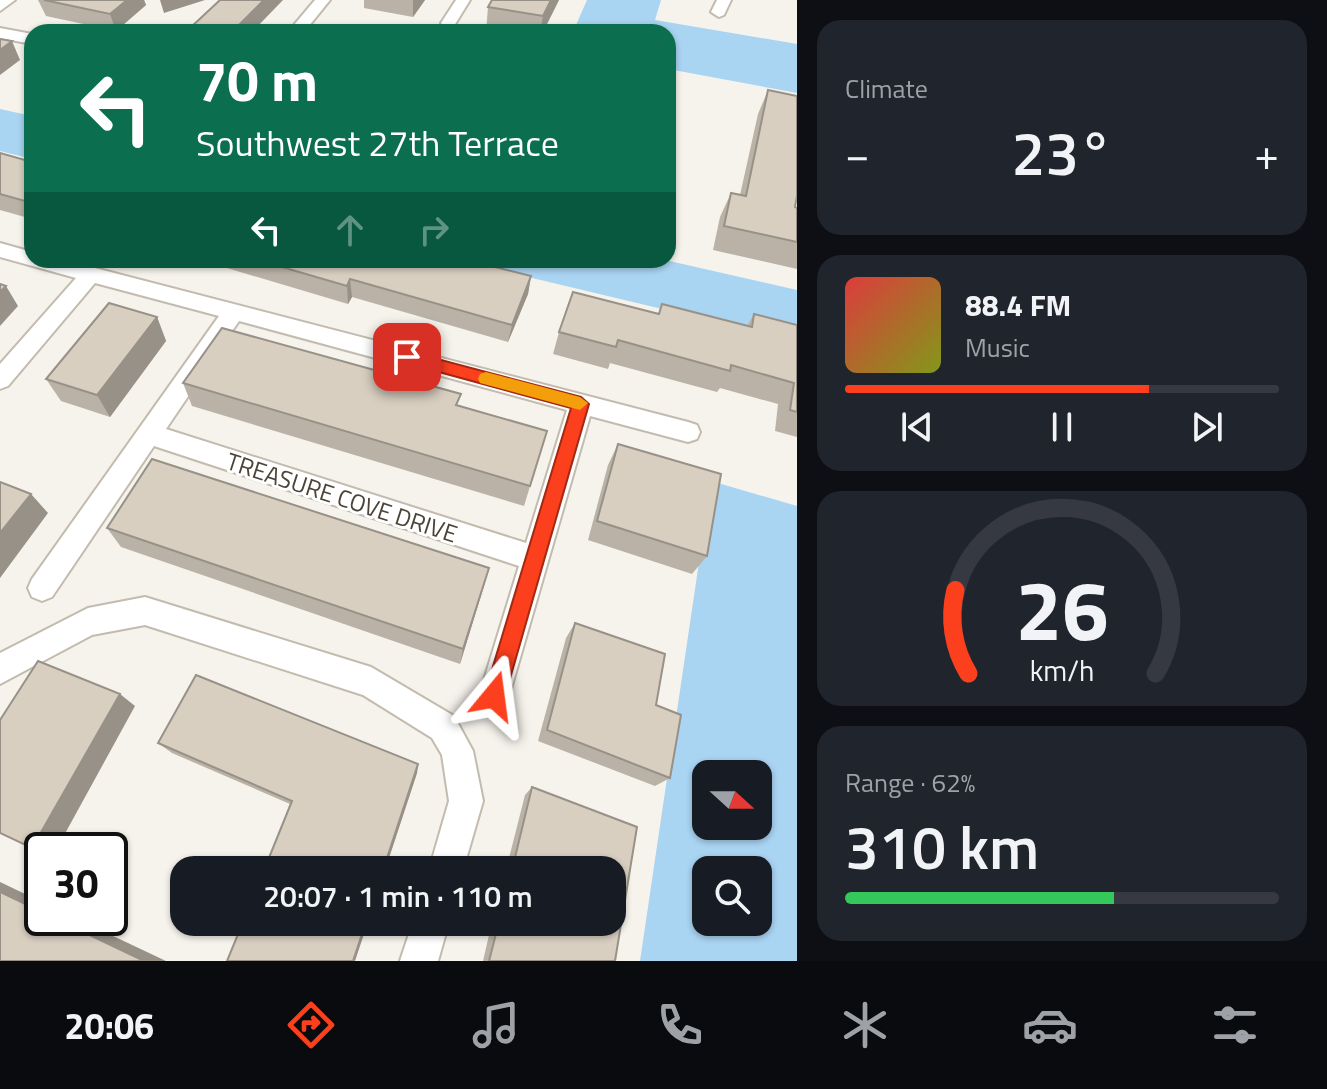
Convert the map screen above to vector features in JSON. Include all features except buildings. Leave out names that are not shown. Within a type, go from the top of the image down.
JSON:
[{"type":"street","points":[[0,6],[8,0]]},
{"type":"street","points":[[303,24],[323,0]]},
{"type":"street","points":[[449,23],[463,0]]},
{"type":"street","points":[[0,33],[24,38]]},
{"type":"street","points":[[0,250],[24,256]]},
{"type":"street","points":[[66,268],[688,432]]},
{"type":"street","points":[[0,380],[90,275]]},
{"type":"street","points":[[42,588],[234,311]]},
{"type":"street","points":[[494,696],[581,404]]},
{"type":"street","name":"TREASURE COVE DRIVE","points":[[149,434],[535,559]]},
{"type":"street","points":[[0,669],[88,622],[145,611],[371,682],[443,727],[457,751],[466,801],[450,856]]},
{"type":"street","points":[[419,961],[427,936]]},
{"type":"water","points":[[587,0],[661,0],[655,20],[797,44],[797,93],[676,70],[676,24],[576,24]]},
{"type":"water","points":[[0,109],[24,114],[24,157],[0,151]]},
{"type":"water","points":[[676,262],[797,290],[797,341],[491,268],[676,268]]},
{"type":"water","points":[[711,481],[797,506],[797,961],[640,961]]},
{"type":"slow traffic","points":[[486,379],[580,403]]},
{"type":"route","points":[[407,357],[581,404],[494,696]]}]
